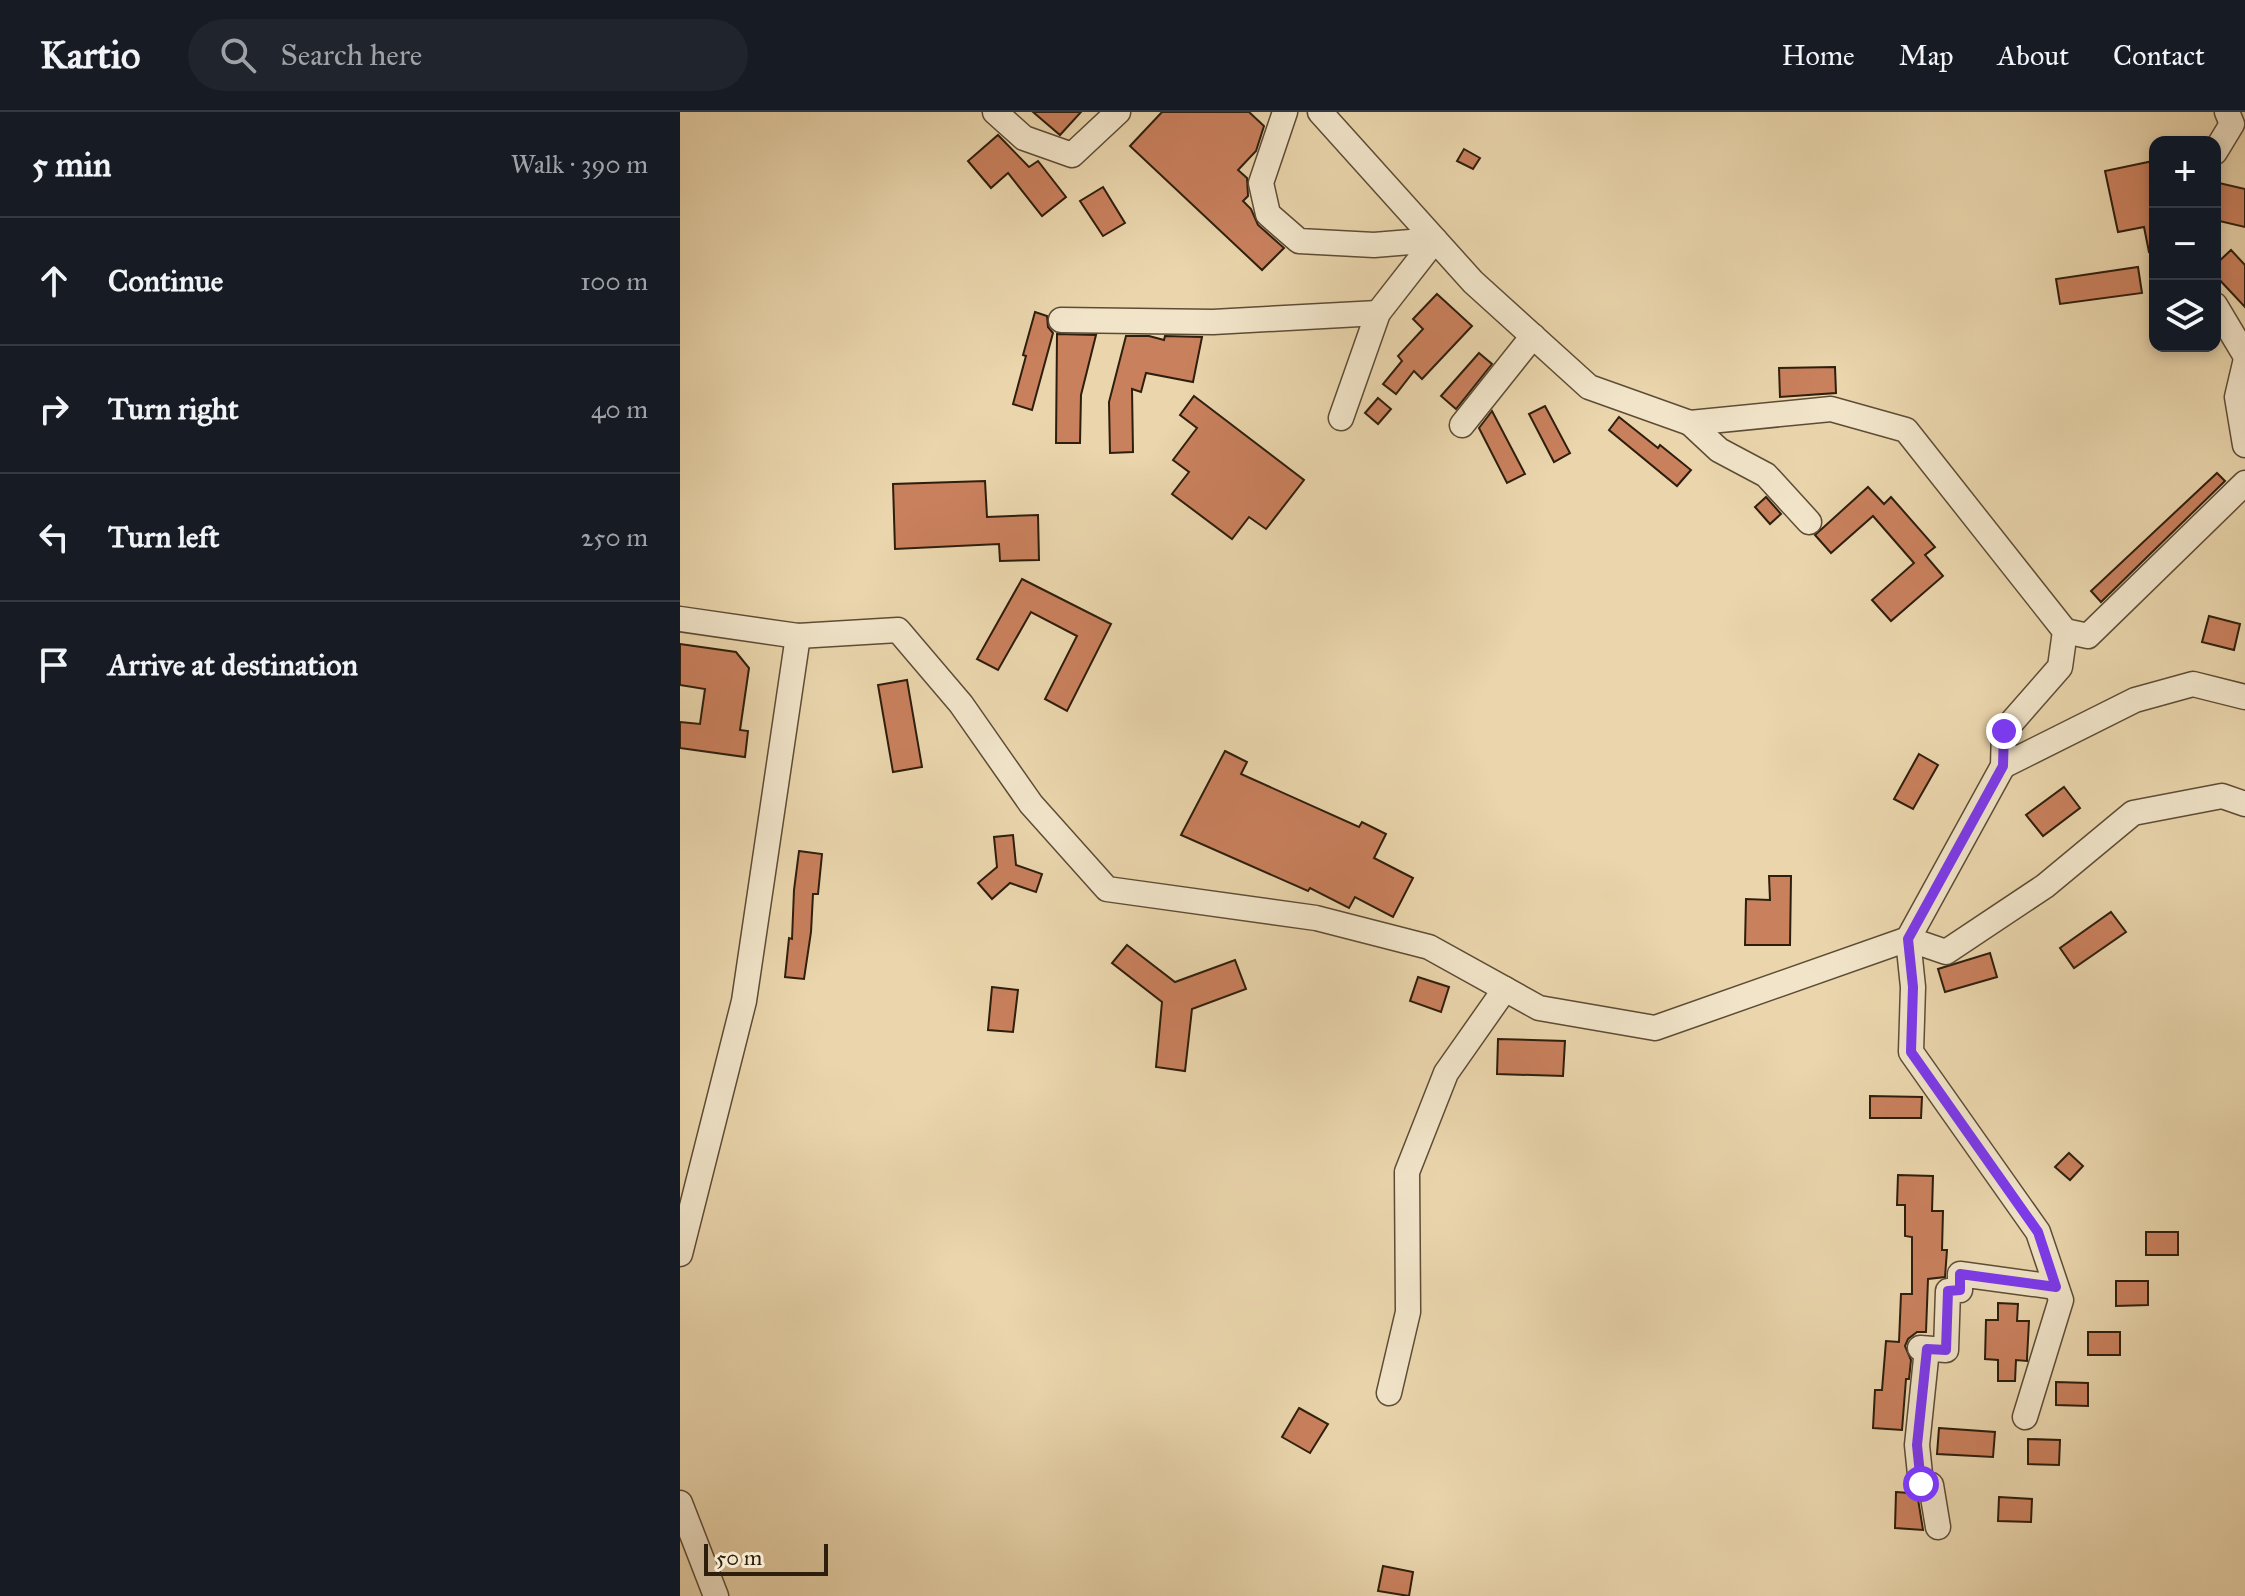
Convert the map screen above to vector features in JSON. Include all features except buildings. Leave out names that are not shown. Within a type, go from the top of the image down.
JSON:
[{"type":"street","points":[[995,112],[1024,138],[1072,155],[1118,112]]},
{"type":"street","points":[[1285,112],[1261,183],[1268,214],[1299,241],[1374,245],[1435,240]]},
{"type":"street","points":[[1320,112],[1473,282],[1589,387],[1690,423],[1719,450],[1766,475],[1809,522]]},
{"type":"street","points":[[2221,142],[2235,117]]},
{"type":"street","points":[[1341,418],[1378,313],[1435,240]]},
{"type":"street","points":[[1061,320],[1213,322],[1378,313]]},
{"type":"street","points":[[2221,315],[2245,355]]},
{"type":"street","points":[[1462,425],[1533,336]]},
{"type":"street","points":[[2245,363],[2237,397],[2245,445]]},
{"type":"street","points":[[1690,423],[1831,409],[1906,430],[2065,631],[2088,636],[2245,483]]},
{"type":"street","points":[[680,619],[798,636],[898,630],[961,704],[1031,804],[1107,889],[1316,918],[1429,947],[1539,1008],[1655,1028],[1908,939],[1946,952],[2045,886],[2133,813],[2222,796],[2245,804]]},
{"type":"street","points":[[2025,1417],[2061,1300],[2038,1232],[1911,1052],[1913,987],[1908,939],[2003,766],[2004,731],[2060,667],[2065,631]]},
{"type":"street","points":[[680,1254],[744,1001],[798,636]]},
{"type":"street","points":[[2003,766],[2135,700],[2193,684],[2245,697]]},
{"type":"street","points":[[1389,1393],[1408,1312],[1407,1172],[1446,1073],[1505,989]]},
{"type":"street","points":[[1938,1527],[1931,1485],[1921,1484],[1917,1445],[1924,1348],[1946,1350],[1948,1291],[1960,1290],[1960,1274],[2056,1287]]},
{"type":"street","points":[[680,1503],[716,1596]]},
{"type":"route","points":[[1921,1484],[1917,1445],[1927,1349],[1946,1350],[1948,1291],[1960,1290],[1960,1274],[2056,1287],[2038,1232],[1911,1052],[1913,987],[1908,939],[2003,766],[2004,731]]}]
